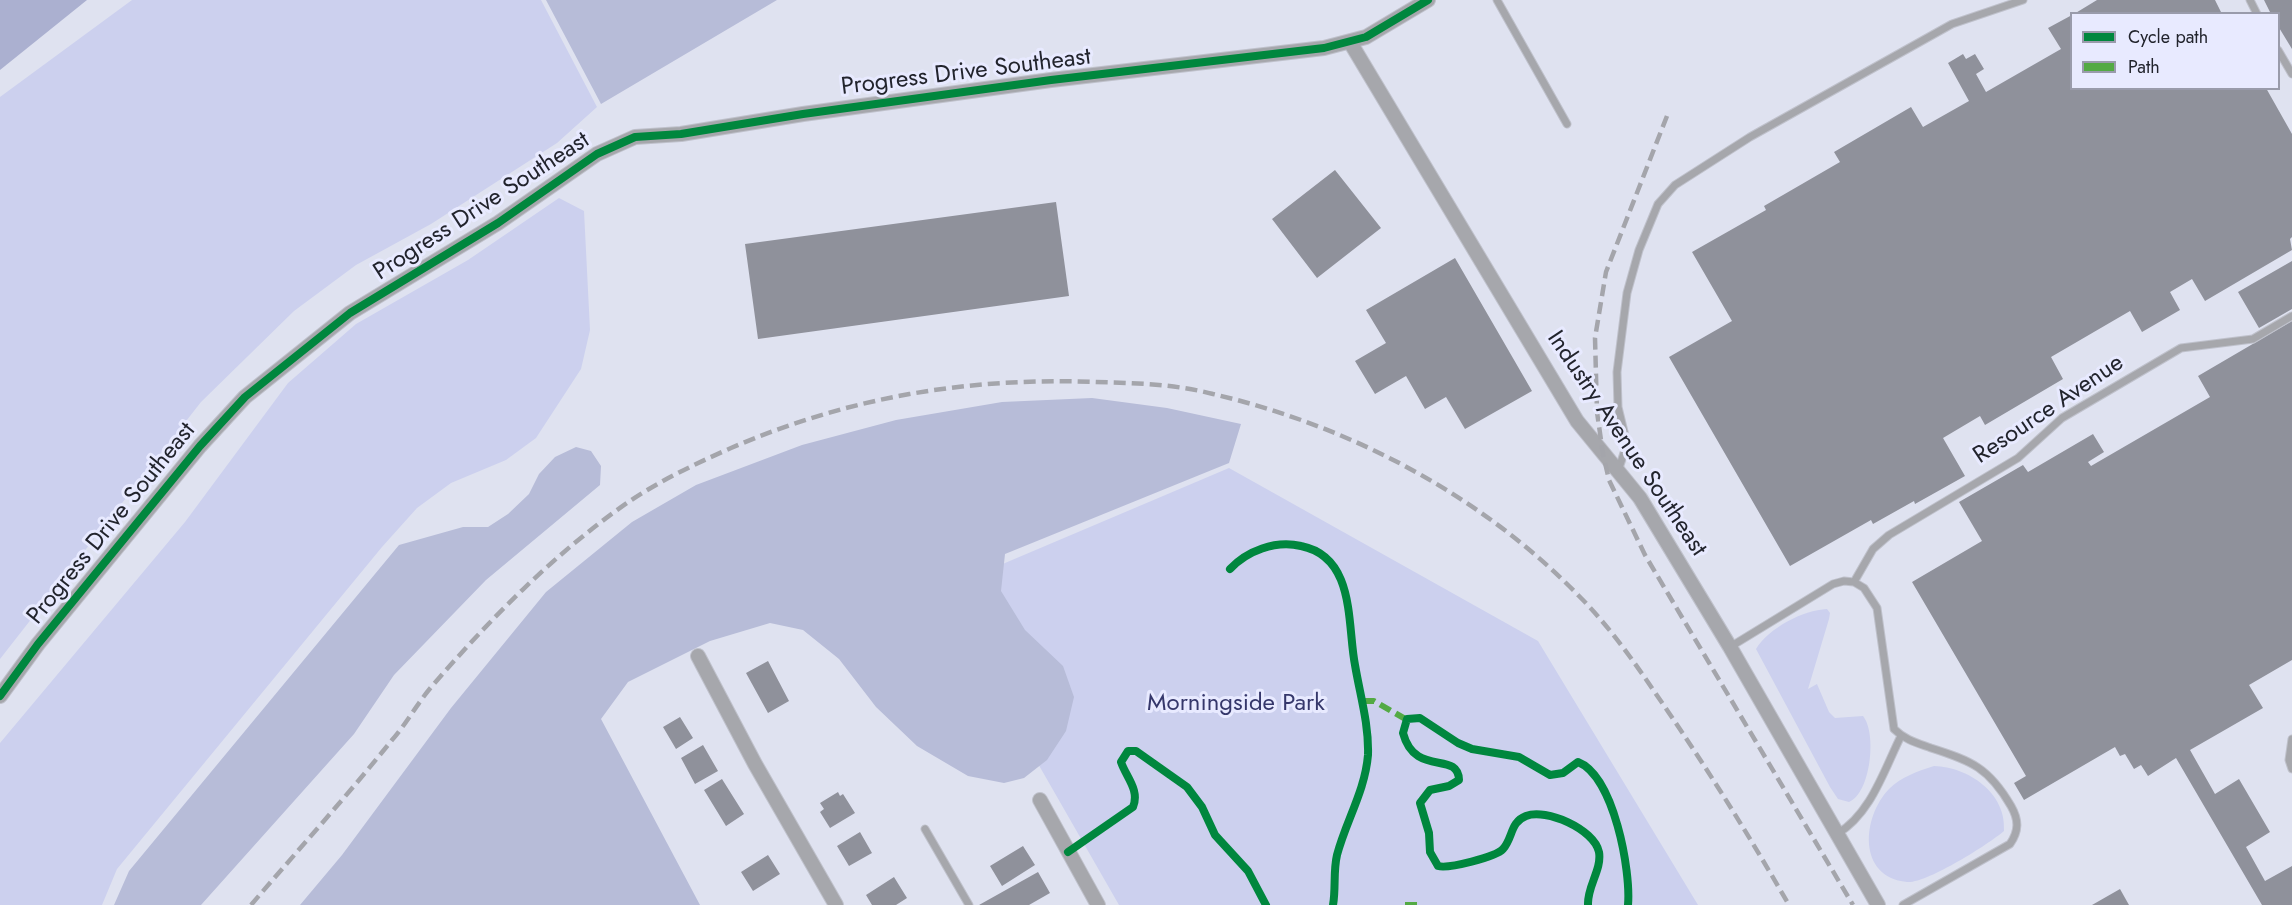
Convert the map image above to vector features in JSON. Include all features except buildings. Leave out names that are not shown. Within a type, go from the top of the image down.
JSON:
[{"type":"street","name":"Progress Drive Southeast","points":[[0,696],[38,644],[200,446],[245,397],[350,313],[498,223],[597,154],[635,137],[681,134],[1051,80],[1324,48],[1350,42],[1383,28],[1428,0]]},
{"type":"street","name":"Industry Avenue Southeast","points":[[1350,42],[1576,421],[1640,498],[1730,647],[1878,905]]},
{"type":"street","points":[[698,656],[755,764],[836,905]]},
{"type":"street","points":[[1040,800],[1098,905]]},
{"type":"lane","points":[[1497,0],[1568,124]]},
{"type":"lane","points":[[1618,472],[1627,444],[1618,407],[1617,372],[1625,304],[1639,250],[1658,204],[1675,185],[1760,131],[1952,24],[2023,0]]},
{"type":"lane","points":[[2280,53],[2292,74]]},
{"type":"lane","name":"Resource Avenue","points":[[1854,582],[1874,549],[1889,535],[2018,458],[2062,418],[2181,348],[2253,339],[2292,316]]},
{"type":"lane","points":[[1730,647],[1833,584],[1844,580],[1854,582],[1864,588],[1877,608],[1891,720],[1900,736],[1966,760],[1988,773],[1998,783],[2014,811],[2018,824],[2016,835],[2010,844],[1903,905]]},
{"type":"lane","points":[[1837,834],[1852,825],[1863,812],[1900,736]]},
{"type":"lane","points":[[2292,739],[2289,760],[2292,769]]},
{"type":"lane","points":[[925,829],[969,905]]},
{"type":"green space","points":[[132,0],[541,0],[597,107],[557,143],[431,224],[356,265],[294,311],[201,402],[0,659],[0,97]]},
{"type":"green space","points":[[559,198],[584,211],[590,330],[581,369],[536,438],[506,460],[451,483],[417,508],[382,547],[117,869],[102,905],[0,905],[0,743],[185,522],[288,383],[356,324],[468,260]]},
{"type":"green space","name":"Morningside Park","points":[[1229,468],[1538,641],[1698,905],[1119,905],[939,591]]},
{"type":"green space","points":[[1827,609],[1830,613],[1829,619],[1808,689],[1817,684],[1829,712],[1835,718],[1863,716],[1870,735],[1870,762],[1867,775],[1856,796],[1849,802],[1838,799],[1830,787],[1756,649],[1778,627],[1797,617]]},
{"type":"green space","points":[[1934,766],[1960,771],[1983,785],[1999,805],[2004,831],[1972,853],[1928,877],[1907,882],[1891,878],[1879,869],[1872,858],[1869,844],[1873,815],[1889,789],[1910,775]]},
{"type":"shaded area","points":[[0,0],[87,0],[0,70]]},
{"type":"shaded area","points":[[546,0],[777,0],[601,104]]},
{"type":"shaded area","points":[[1092,398],[1167,408],[1241,424],[1229,463],[1005,554],[1001,591],[1025,630],[1063,666],[1074,697],[1066,731],[1047,760],[1024,778],[1004,783],[968,776],[917,746],[876,707],[839,659],[803,630],[770,623],[710,641],[628,682],[601,719],[700,905],[300,905],[342,855],[451,708],[546,592],[632,522],[696,485],[802,445],[896,420],[1002,402]]},
{"type":"shaded area","points":[[576,447],[591,451],[601,466],[600,485],[486,580],[394,675],[354,734],[201,905],[114,905],[129,871],[399,545],[463,527],[488,527],[508,514],[529,494],[539,474],[555,457]]},
{"type":"railway","points":[[1667,116],[1606,272],[1595,338],[1597,412],[1609,480],[1645,555],[1853,905]]},
{"type":"railway","points":[[251,905],[358,782],[428,692],[477,636],[524,588],[574,543],[639,495],[678,473],[731,448],[820,415],[865,403],[955,387],[1048,381],[1170,386],[1264,408],[1363,445],[1411,469],[1500,526],[1579,596],[1615,638],[1701,760],[1789,905]]},
{"type":"marked path","points":[[1363,701],[1374,701],[1407,720]]},
{"type":"marked path","points":[[1405,905],[1422,905]]},
{"type":"cycle path","points":[[0,696],[38,644],[200,446],[245,397],[350,313],[498,223],[597,154],[635,137],[681,134],[803,114],[1051,80],[1324,48],[1366,37],[1428,0]]},
{"type":"cycle path","points":[[1230,569],[1245,557],[1262,548],[1281,545],[1301,546],[1319,553],[1332,564],[1346,595],[1355,665],[1366,721],[1368,755],[1363,781],[1337,855],[1333,905]]},
{"type":"cycle path","points":[[1588,905],[1599,852],[1595,844],[1579,828],[1557,818],[1535,814],[1526,816],[1517,822],[1506,845],[1499,852],[1461,864],[1438,866],[1430,852],[1429,833],[1420,803],[1430,790],[1449,786],[1459,780],[1457,771],[1452,766],[1426,760],[1409,747],[1403,733],[1407,719],[1420,718],[1458,743],[1472,749],[1519,757],[1550,775],[1563,773],[1578,762],[1591,771],[1601,785],[1618,826],[1627,870],[1628,905]]},
{"type":"cycle path","points":[[1068,852],[1133,807],[1134,789],[1121,762],[1128,751],[1136,751],[1187,787],[1202,807],[1215,835],[1248,871],[1266,905]]}]
